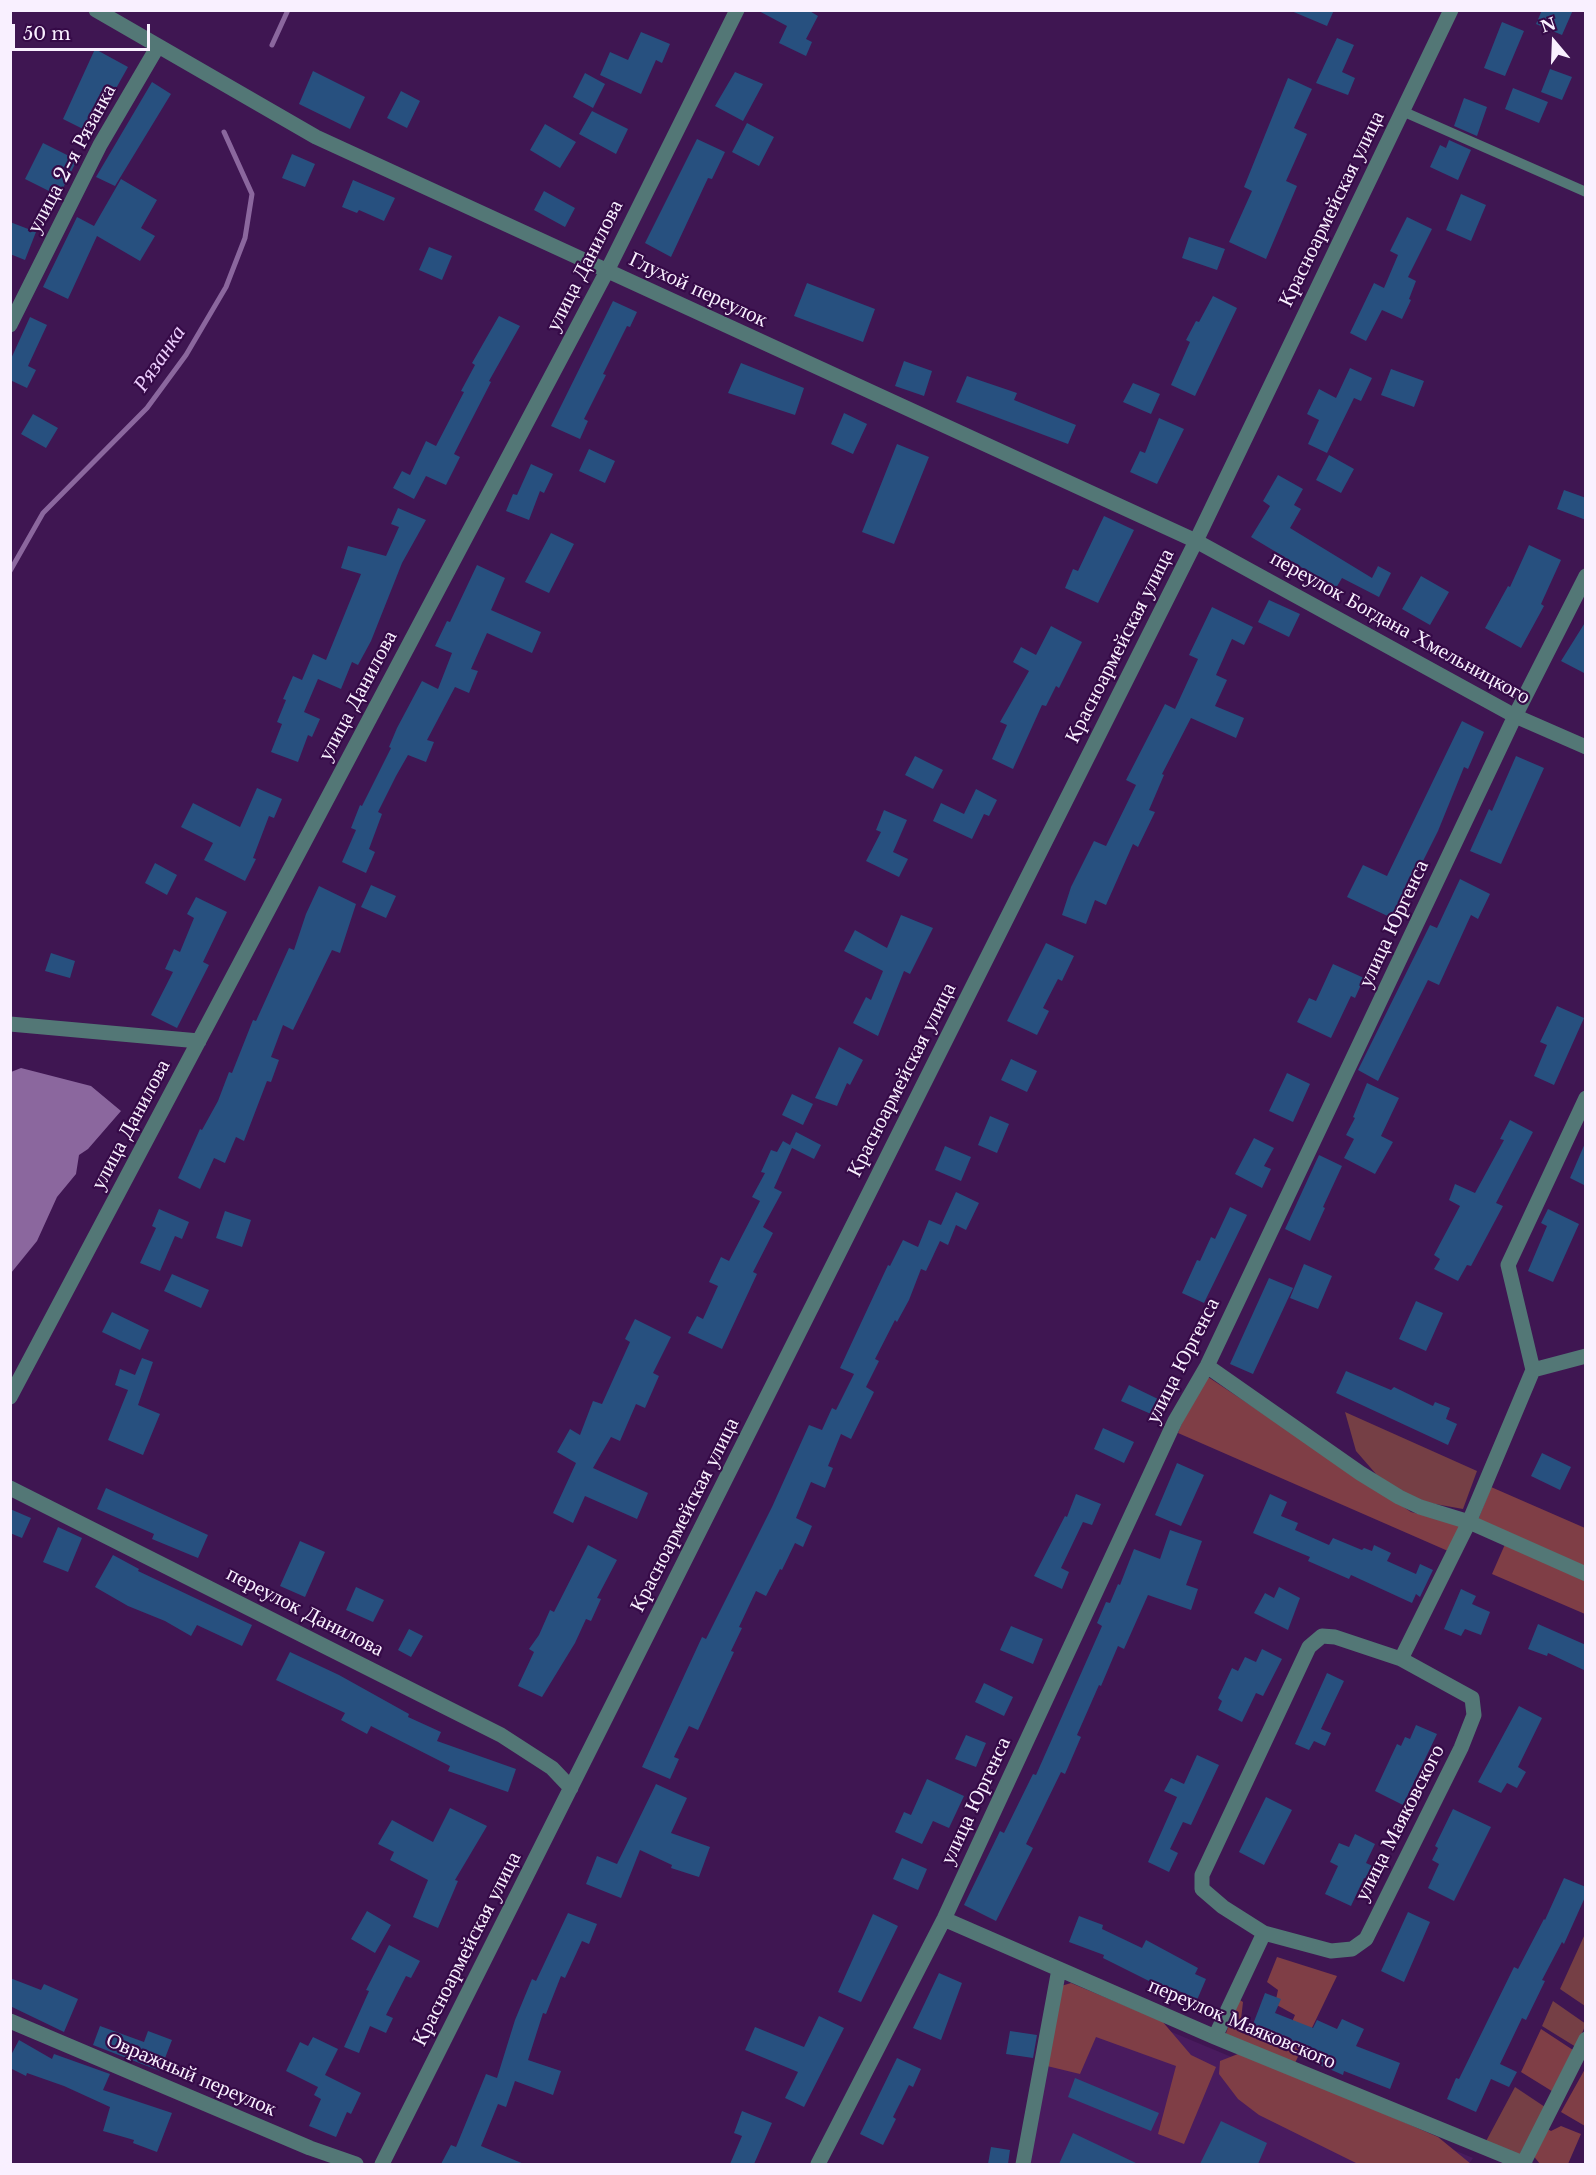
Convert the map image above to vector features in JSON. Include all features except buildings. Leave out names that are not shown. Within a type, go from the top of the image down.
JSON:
[{"type":"street","name":"Глухой переулок","points":[[96,10],[316,137],[1196,541]]},
{"type":"street","name":"улица Данилова","points":[[10,1397],[607,271],[737,10]]},
{"type":"street","name":"Красноармейская улица","points":[[382,2164],[1196,541],[1450,10]]},
{"type":"street","name":"улица 2-я Рязанка","points":[[10,325],[100,145],[158,46]]},
{"type":"street","name":"переулок Богдана Хмельницкого","points":[[1196,541],[1515,716],[1586,747]]},
{"type":"street","name":"улица Юргенса","points":[[818,2164],[944,1919],[1175,1421],[1207,1366],[1515,716],[1586,576]]},
{"type":"street","points":[[10,1024],[200,1041]]},
{"type":"street","points":[[1401,1659],[1469,1522],[1533,1370],[1508,1265],[1586,1098]]},
{"type":"street","points":[[1533,1370],[1586,1356]]},
{"type":"street","points":[[1207,1366],[1360,1473],[1399,1497],[1420,1507],[1469,1522],[1586,1574]]},
{"type":"street","name":"переулок Данилова","points":[[10,1488],[501,1735],[552,1768],[571,1788]]},
{"type":"street","name":"улица Маяковского","points":[[1322,1636],[1335,1637],[1401,1659],[1472,1698],[1474,1715],[1461,1748],[1366,1939],[1352,1949],[1331,1951],[1264,1933],[1223,1907],[1202,1889],[1202,1875],[1310,1647],[1322,1636]]},
{"type":"street","name":"переулок Маяковского","points":[[944,1919],[1215,2037],[1524,2164]]},
{"type":"street","points":[[1215,2037],[1264,1933]]},
{"type":"street","points":[[1023,2164],[1059,1969]]},
{"type":"street","name":"Овражный переулок","points":[[10,2020],[310,2148],[356,2164]]},
{"type":"street","points":[[1524,2164],[1586,2039]]},
{"type":"lane","points":[[1402,111],[1586,192]]},
{"type":"shaded area","points":[[21,1068],[91,1086],[121,1111],[88,1149],[79,1155],[76,1174],[57,1197],[37,1241],[11,1273],[11,1072]]},
{"type":"shaded area","points":[[1205,1375],[1411,1512],[1462,1525],[1448,1551],[1178,1433],[1191,1400]]},
{"type":"shaded area","points":[[1345,1412],[1477,1471],[1463,1509],[1424,1502],[1401,1492],[1376,1474],[1356,1451]]},
{"type":"shaded area","points":[[1491,1487],[1585,1528],[1585,1572],[1476,1525]]},
{"type":"shaded area","points":[[1506,1542],[1585,1580],[1585,1614],[1492,1574]]},
{"type":"shaded area","points":[[1585,1934],[1585,2006],[1560,1989]]},
{"type":"shaded area","points":[[1277,1957],[1337,1976],[1295,2063],[1225,2036],[1238,1999],[1243,2002],[1240,2028],[1283,2042],[1295,2015],[1275,2004],[1278,1990],[1267,1982]]},
{"type":"shaded area","points":[[1071,1983],[1162,2021],[1191,2055],[1216,2067],[1184,2144],[1158,2134],[1176,2066],[1096,2037],[1080,2074],[1047,2066],[1061,1986]]},
{"type":"shaded area","points":[[1057,1984],[1473,2158],[1469,2164],[1023,2164]]},
{"type":"shaded area","points":[[1553,2001],[1586,2024],[1576,2047],[1542,2026]]},
{"type":"shaded area","points":[[1541,2029],[1573,2050],[1555,2093],[1521,2072]]},
{"type":"shaded area","points":[[1243,2052],[1438,2137],[1471,2164],[1358,2164],[1259,2115],[1238,2099],[1219,2074],[1220,2061]]},
{"type":"shaded area","points":[[1586,2070],[1585,2126],[1561,2112]]},
{"type":"shaded area","points":[[1515,2087],[1545,2107],[1519,2156],[1484,2145]]},
{"type":"shaded area","points":[[1561,2126],[1581,2134],[1568,2164],[1540,2164],[1532,2154],[1546,2128],[1551,2131]]},
{"type":"waterway","name":"Рязанка","points":[[272,45],[288,10]]},
{"type":"waterway","name":"Рязанка","points":[[10,571],[43,513],[147,408],[186,355],[226,287],[245,238],[252,194],[224,132]]}]
